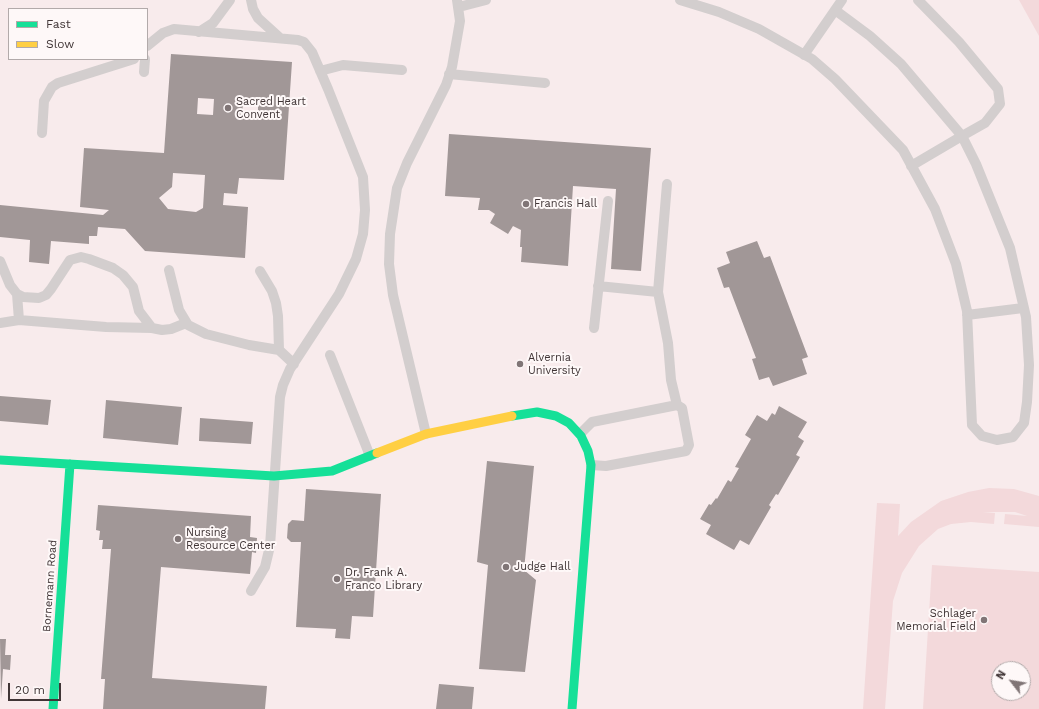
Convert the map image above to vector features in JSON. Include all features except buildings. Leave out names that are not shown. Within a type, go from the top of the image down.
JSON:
[{"type":"street","points":[[0,460],[274,476],[332,472],[426,434],[519,413],[536,412],[556,416],[569,423],[580,434],[588,451],[591,465],[572,709]]},
{"type":"street","name":"Bornemann Road","points":[[54,709],[70,464]]},
{"type":"lane","points":[[199,32],[213,23],[230,0]]},
{"type":"lane","points":[[251,0],[253,9],[258,18],[280,38]]},
{"type":"lane","points":[[426,434],[393,294],[389,264],[390,234],[397,188],[407,163],[446,85],[456,50],[460,21],[458,3],[486,0]]},
{"type":"lane","points":[[680,0],[719,12],[759,29],[804,55],[835,79],[903,150],[935,210],[956,264],[967,315],[972,425],[982,436],[997,440],[1013,437],[1024,422],[1029,365],[1024,308],[1010,248],[976,164],[962,136],[901,64],[870,36],[835,10]]},
{"type":"lane","points":[[804,55],[842,0]]},
{"type":"lane","points":[[911,166],[985,122],[1000,104],[998,89],[959,42],[918,0]]},
{"type":"lane","points":[[148,45],[167,31],[174,29],[280,38],[304,42],[312,52],[359,163],[363,177],[365,210],[362,240],[349,276],[333,304],[286,376],[280,397],[268,557],[265,567],[251,591]]},
{"type":"lane","points":[[42,133],[44,101],[52,87],[58,83],[131,60]]},
{"type":"lane","points":[[144,72],[145,60]]},
{"type":"lane","points":[[320,71],[343,65],[402,70]]},
{"type":"lane","points":[[449,74],[545,83]]},
{"type":"lane","points":[[667,184],[658,292],[668,343],[672,380],[677,405]]},
{"type":"lane","points":[[594,328],[608,201]]},
{"type":"lane","points":[[17,294],[32,298],[39,298],[46,295],[70,260],[81,257],[89,259],[113,268],[123,275],[133,287],[139,311],[152,328]]},
{"type":"lane","points":[[0,261],[10,285],[17,294],[19,320]]},
{"type":"lane","points":[[169,270],[179,310],[186,323],[206,334],[249,345],[279,350],[294,364]]},
{"type":"lane","points":[[260,271],[272,291],[276,303],[279,350]]},
{"type":"lane","points":[[598,286],[658,292]]},
{"type":"lane","points":[[967,315],[1024,308]]},
{"type":"lane","points":[[0,323],[19,320],[106,327],[152,328],[162,330],[171,329],[186,323]]},
{"type":"lane","points":[[330,355],[370,456]]},
{"type":"lane","points":[[580,434],[592,422],[677,405],[682,408],[689,445],[686,451],[606,466],[591,465]]},
{"type":"shaded area","points":[[1019,0],[1039,0],[1039,36]]},
{"type":"shaded area","points":[[989,488],[1014,489],[1039,496],[1039,527],[1004,524],[1005,514],[1027,516],[1015,512],[983,512],[995,513],[994,524],[971,522],[951,524],[938,529],[919,546],[902,573],[893,601],[885,709],[863,709],[877,503],[900,504],[898,536],[911,522],[941,501],[968,492]]},
{"type":"shaded area","name":"Schlager Memorial Field","points":[[932,565],[1039,572],[1039,709],[923,709]]},
{"type":"traffic: fast","points":[[512,416],[537,412],[556,416],[569,423],[581,436],[588,451],[591,465],[572,709]]},
{"type":"traffic: fast","points":[[0,460],[274,476],[332,471],[377,453]]},
{"type":"traffic: fast","points":[[53,709],[70,464]]},
{"type":"traffic: slow","points":[[377,453],[426,434],[512,416]]},
{"type":"place","name":"Sacred Heart Convent","points":[[228,108]]},
{"type":"place","name":"Francis Hall","points":[[526,204]]},
{"type":"place","name":"Alvernia University","points":[[520,364]]},
{"type":"place","name":"Nursing Resource Center","points":[[178,539]]},
{"type":"place","name":"Judge Hall","points":[[506,567]]},
{"type":"place","name":"Dr. Frank A. Franco Library","points":[[337,579]]},
{"type":"place","name":"Schlager Memorial Field","points":[[984,620]]}]
